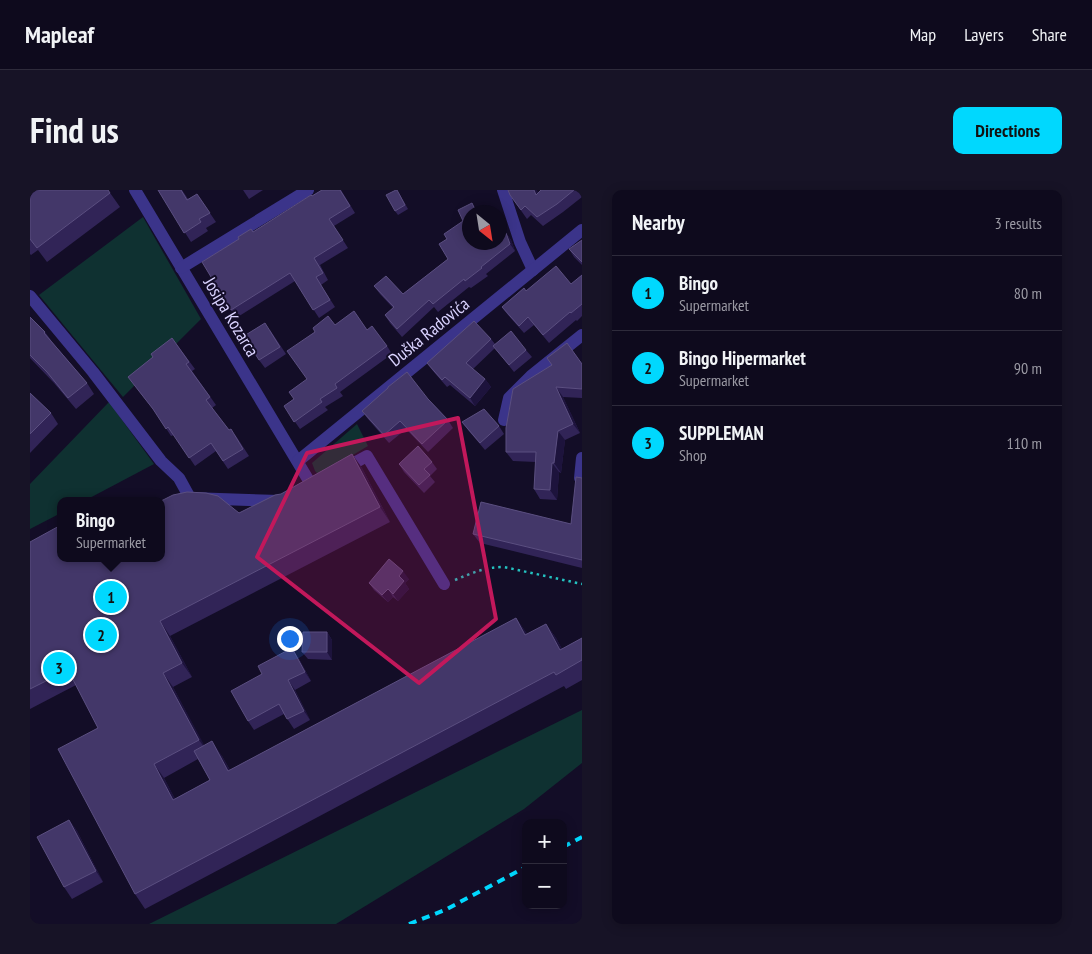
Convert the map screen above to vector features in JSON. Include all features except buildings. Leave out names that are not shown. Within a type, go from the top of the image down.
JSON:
[{"type":"street","name":"Josipa Kozarca","points":[[30,296],[93,372],[161,461],[179,478],[190,498],[292,498],[316,483],[298,461],[135,190]]},
{"type":"street","points":[[181,268],[308,190]]},
{"type":"street","points":[[503,190],[520,242],[533,270]]},
{"type":"street","name":"Duška Radovića","points":[[298,461],[582,230]]},
{"type":"street","points":[[504,420],[509,398],[531,376],[582,335]]},
{"type":"street","points":[[336,473],[367,456],[444,584]]},
{"type":"street","points":[[580,478],[582,458]]},
{"type":"path","points":[[444,584],[491,567],[582,584]]},
{"type":"highlighted area","points":[[458,418],[496,619],[419,683],[257,557],[307,453]]},
{"type":"green space","points":[[143,217],[201,319],[123,397],[39,295]]},
{"type":"green space","points":[[109,402],[154,464],[92,497],[57,497],[57,515],[30,529],[30,484]]},
{"type":"green space","points":[[357,424],[368,446],[319,475],[312,463]]},
{"type":"green space","points":[[582,710],[582,763],[524,809],[336,924],[149,924]]},
{"type":"railway","points":[[567,845],[582,837]]},
{"type":"railway","points":[[409,924],[445,910],[522,869]]},
{"type":"place","name":"Bingo","points":[[111,597]]},
{"type":"place","name":"Bingo Hipermarket","points":[[101,635]]},
{"type":"place","name":"SUPPLEMAN","points":[[59,668]]}]
